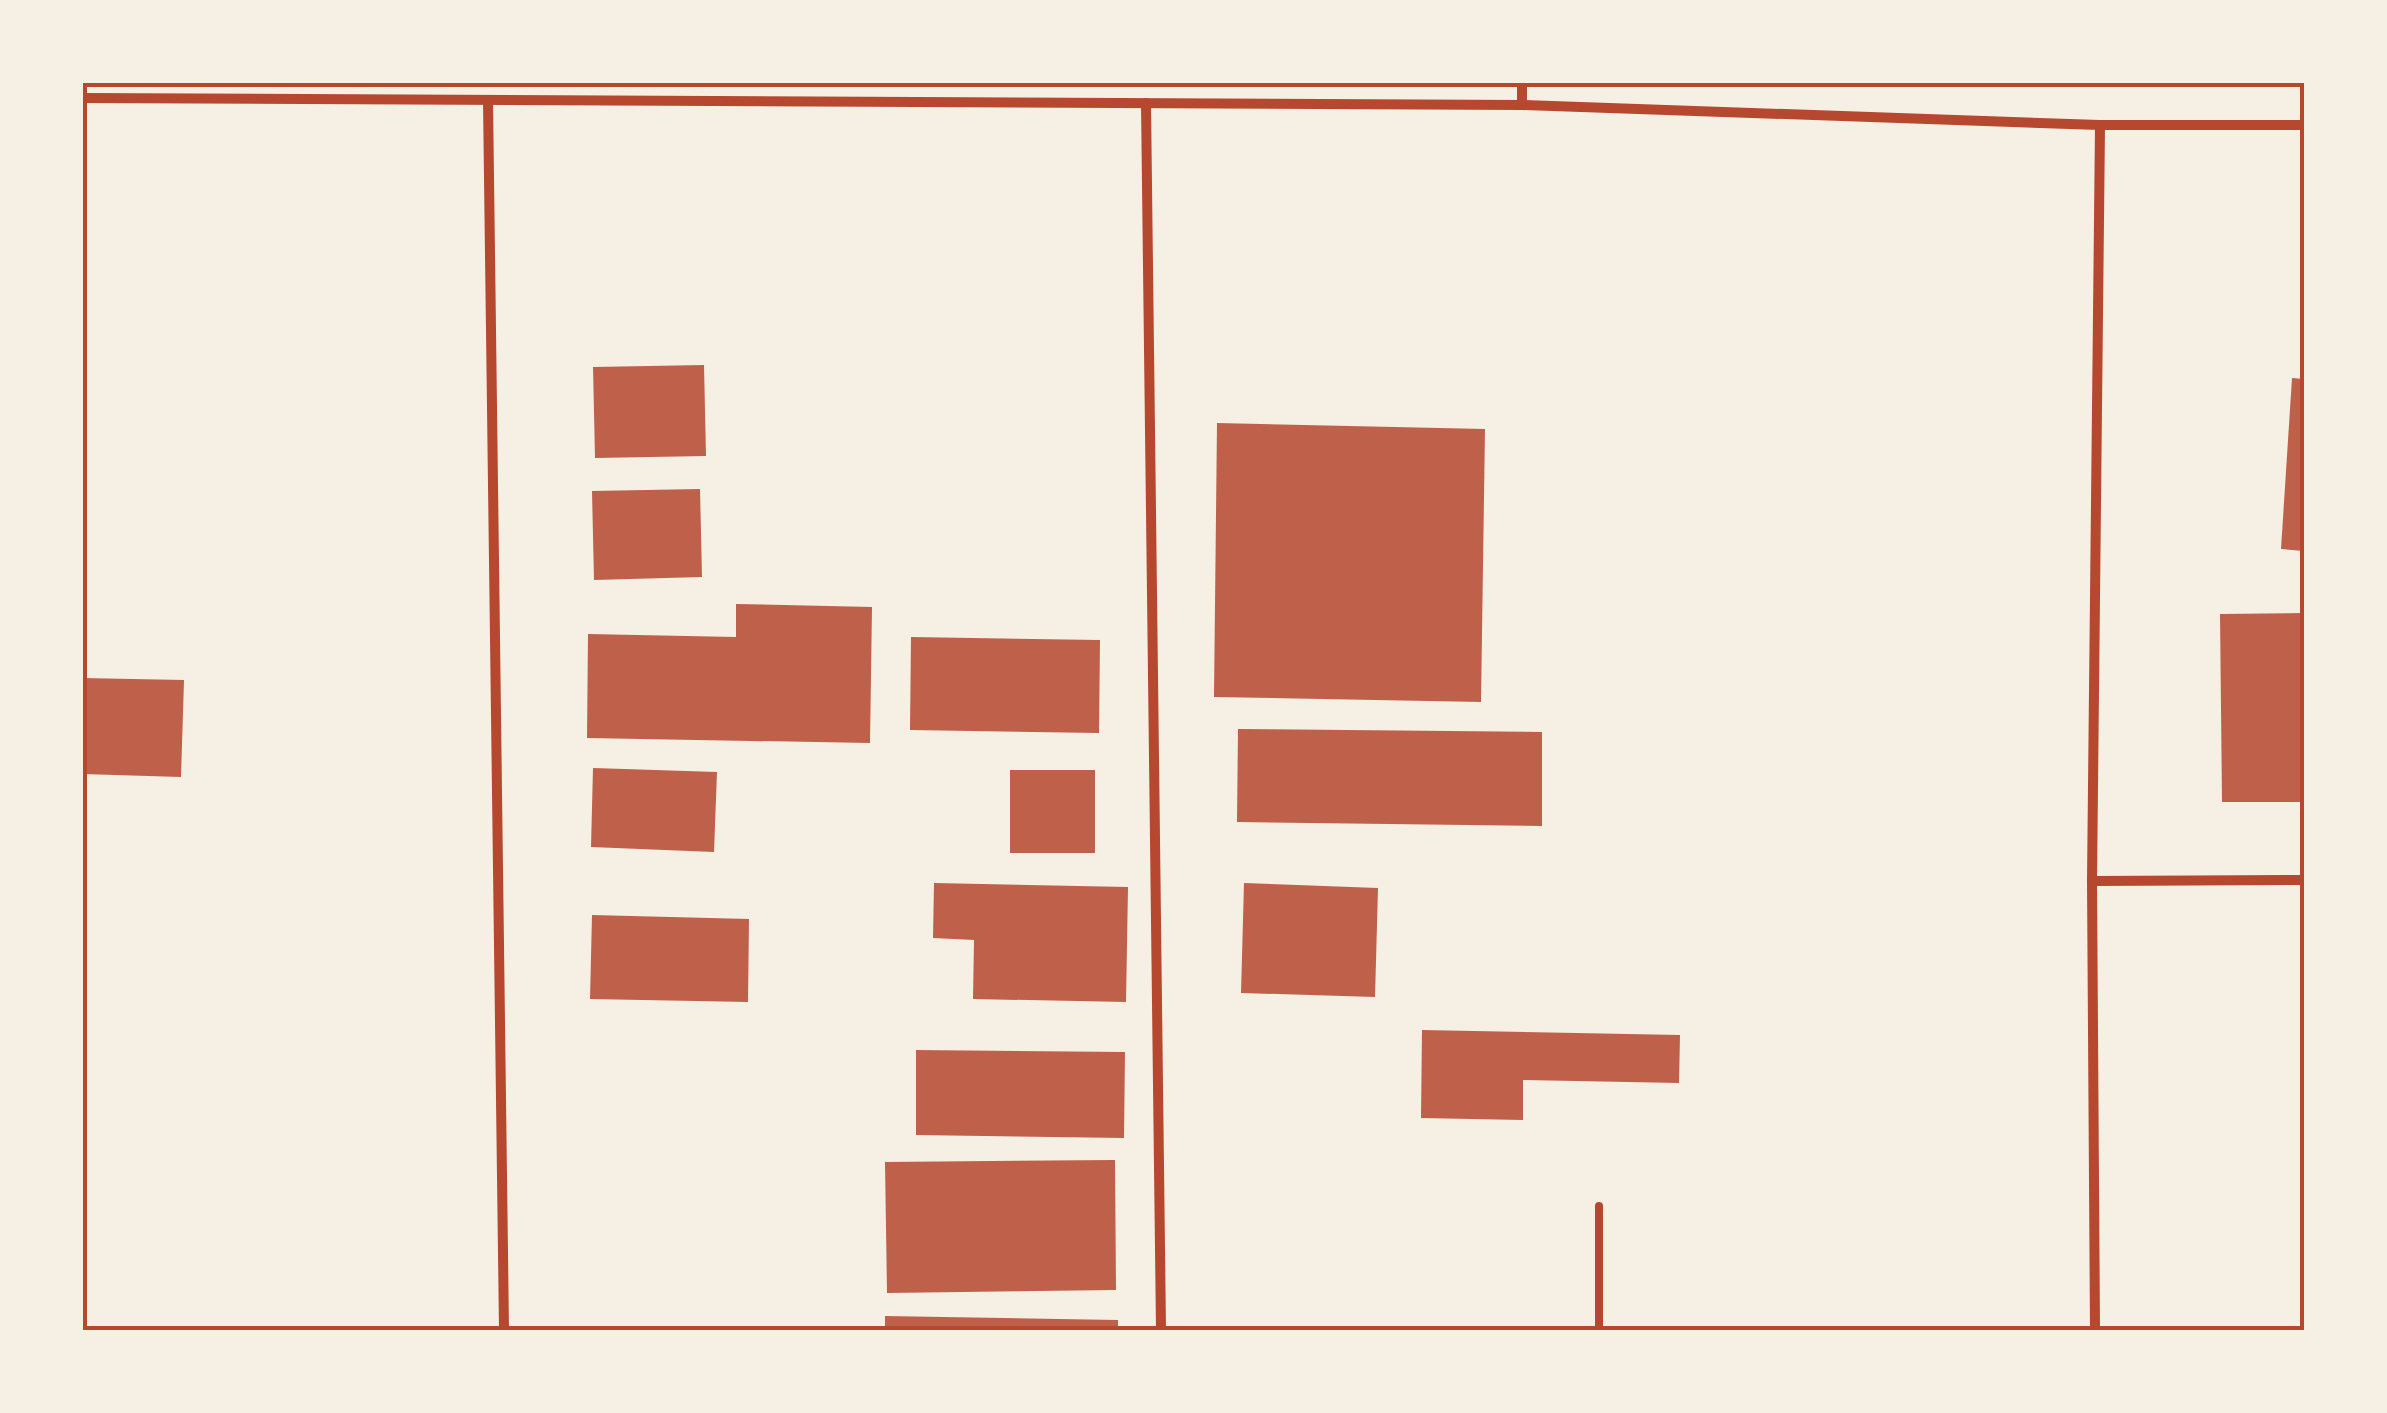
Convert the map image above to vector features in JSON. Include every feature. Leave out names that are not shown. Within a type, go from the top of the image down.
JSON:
[{"type":"street","points":[[1522,82],[1522,105]]},
{"type":"street","points":[[82,98],[1522,105],[2100,125],[2304,125]]},
{"type":"street","points":[[488,100],[504,1330]]},
{"type":"street","points":[[1146,104],[1161,1330]]},
{"type":"street","points":[[2095,1330],[2092,880],[2100,125]]},
{"type":"street","points":[[2092,880],[2304,880]]},
{"type":"lane","points":[[1599,1206],[1599,1330]]},
{"type":"building","points":[[704,365],[706,456],[595,458],[593,367]]},
{"type":"building","points":[[2292,378],[2304,379],[2304,551],[2281,549]]},
{"type":"building","points":[[1217,423],[1485,429],[1481,702],[1214,697]]},
{"type":"building","points":[[700,489],[702,577],[594,580],[592,491]]},
{"type":"building","points":[[736,604],[872,607],[870,743],[587,738],[588,634],[736,637]]},
{"type":"building","points":[[2304,613],[2304,802],[2222,802],[2220,614]]},
{"type":"building","points":[[911,637],[1100,640],[1099,733],[910,730]]},
{"type":"building","points":[[82,678],[184,680],[181,777],[82,774]]},
{"type":"building","points":[[1238,729],[1542,732],[1542,826],[1237,822]]},
{"type":"building","points":[[593,768],[717,772],[714,852],[591,847]]},
{"type":"building","points":[[1010,770],[1095,770],[1095,853],[1010,853]]},
{"type":"building","points":[[934,883],[1128,887],[1126,1002],[973,999],[974,940],[933,938]]},
{"type":"building","points":[[1244,883],[1378,888],[1375,997],[1241,993]]},
{"type":"building","points":[[592,915],[749,919],[748,1002],[590,999]]},
{"type":"building","points":[[1422,1030],[1680,1035],[1679,1083],[1523,1080],[1523,1120],[1421,1118]]},
{"type":"building","points":[[916,1050],[1125,1052],[1124,1138],[916,1135]]},
{"type":"building","points":[[1115,1160],[1116,1290],[887,1293],[885,1162]]},
{"type":"building","points":[[885,1316],[1118,1320],[1118,1330],[885,1330]]}]
